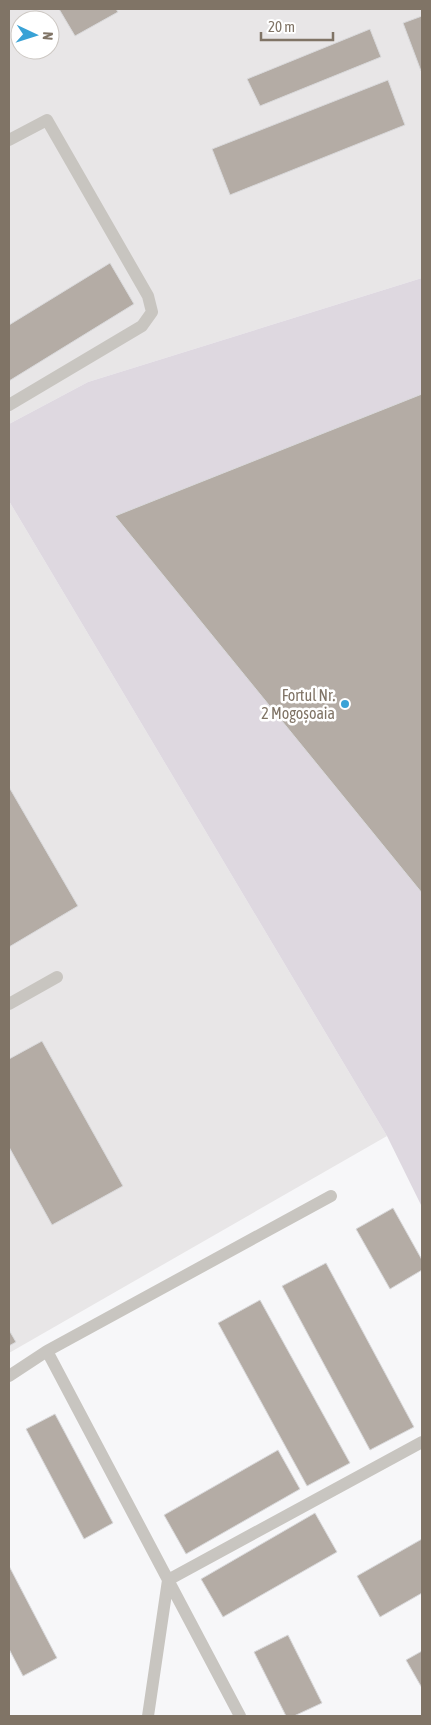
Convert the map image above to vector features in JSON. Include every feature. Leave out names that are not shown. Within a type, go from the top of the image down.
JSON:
[{"type":"lane","points":[[9,140],[47,120],[148,296],[152,312],[142,326],[9,405]]},
{"type":"lane","points":[[9,1004],[56,976]]},
{"type":"lane","points":[[9,1376],[47,1351],[331,1196]]},
{"type":"lane","points":[[47,1351],[240,1716]]},
{"type":"lane","points":[[168,1580],[422,1442]]},
{"type":"lane","points":[[148,1716],[168,1580]]},
{"type":"shaded area","points":[[9,9],[422,9],[422,278],[88,382],[9,424]]},
{"type":"shaded area","points":[[422,278],[422,1207],[387,1136],[9,501],[9,424],[88,382]]},
{"type":"shaded area","points":[[9,501],[387,1136],[9,1353]]},
{"type":"building","points":[[116,9],[118,12],[75,36],[60,10]]},
{"type":"building","points":[[422,16],[422,71],[421,71],[403,23]]},
{"type":"building","points":[[370,29],[381,57],[260,106],[247,79]]},
{"type":"building","points":[[388,80],[405,125],[230,195],[212,149]]},
{"type":"building","points":[[110,263],[134,304],[9,381],[9,325]]},
{"type":"building","name":"Fortul Nr. 2 Mogoșoaia","points":[[422,394],[422,893],[115,516]]},
{"type":"building","points":[[9,787],[78,906],[9,947]]},
{"type":"building","points":[[42,1041],[123,1186],[52,1225],[9,1147],[9,1059]]},
{"type":"building","points":[[393,1208],[422,1260],[422,1270],[390,1289],[356,1229]]},
{"type":"building","points":[[326,1263],[414,1427],[370,1450],[282,1286]]},
{"type":"building","points":[[260,1300],[350,1463],[307,1486],[218,1323]]},
{"type":"building","points":[[9,1330],[16,1342],[9,1346]]},
{"type":"building","points":[[55,1414],[113,1523],[84,1539],[26,1429]]},
{"type":"building","points":[[278,1450],[300,1489],[186,1554],[164,1515]]},
{"type":"building","points":[[315,1513],[337,1552],[223,1617],[201,1579]]},
{"type":"building","points":[[422,1539],[422,1593],[380,1617],[357,1576]]},
{"type":"building","points":[[9,1566],[57,1658],[23,1676],[9,1649]]},
{"type":"building","points":[[288,1635],[322,1703],[294,1716],[286,1716],[254,1652]]},
{"type":"building","points":[[422,1651],[422,1688],[406,1660]]},
{"type":"place","name":"Fortul Nr. 2 Mogoșoaia","points":[[345,704]]}]
